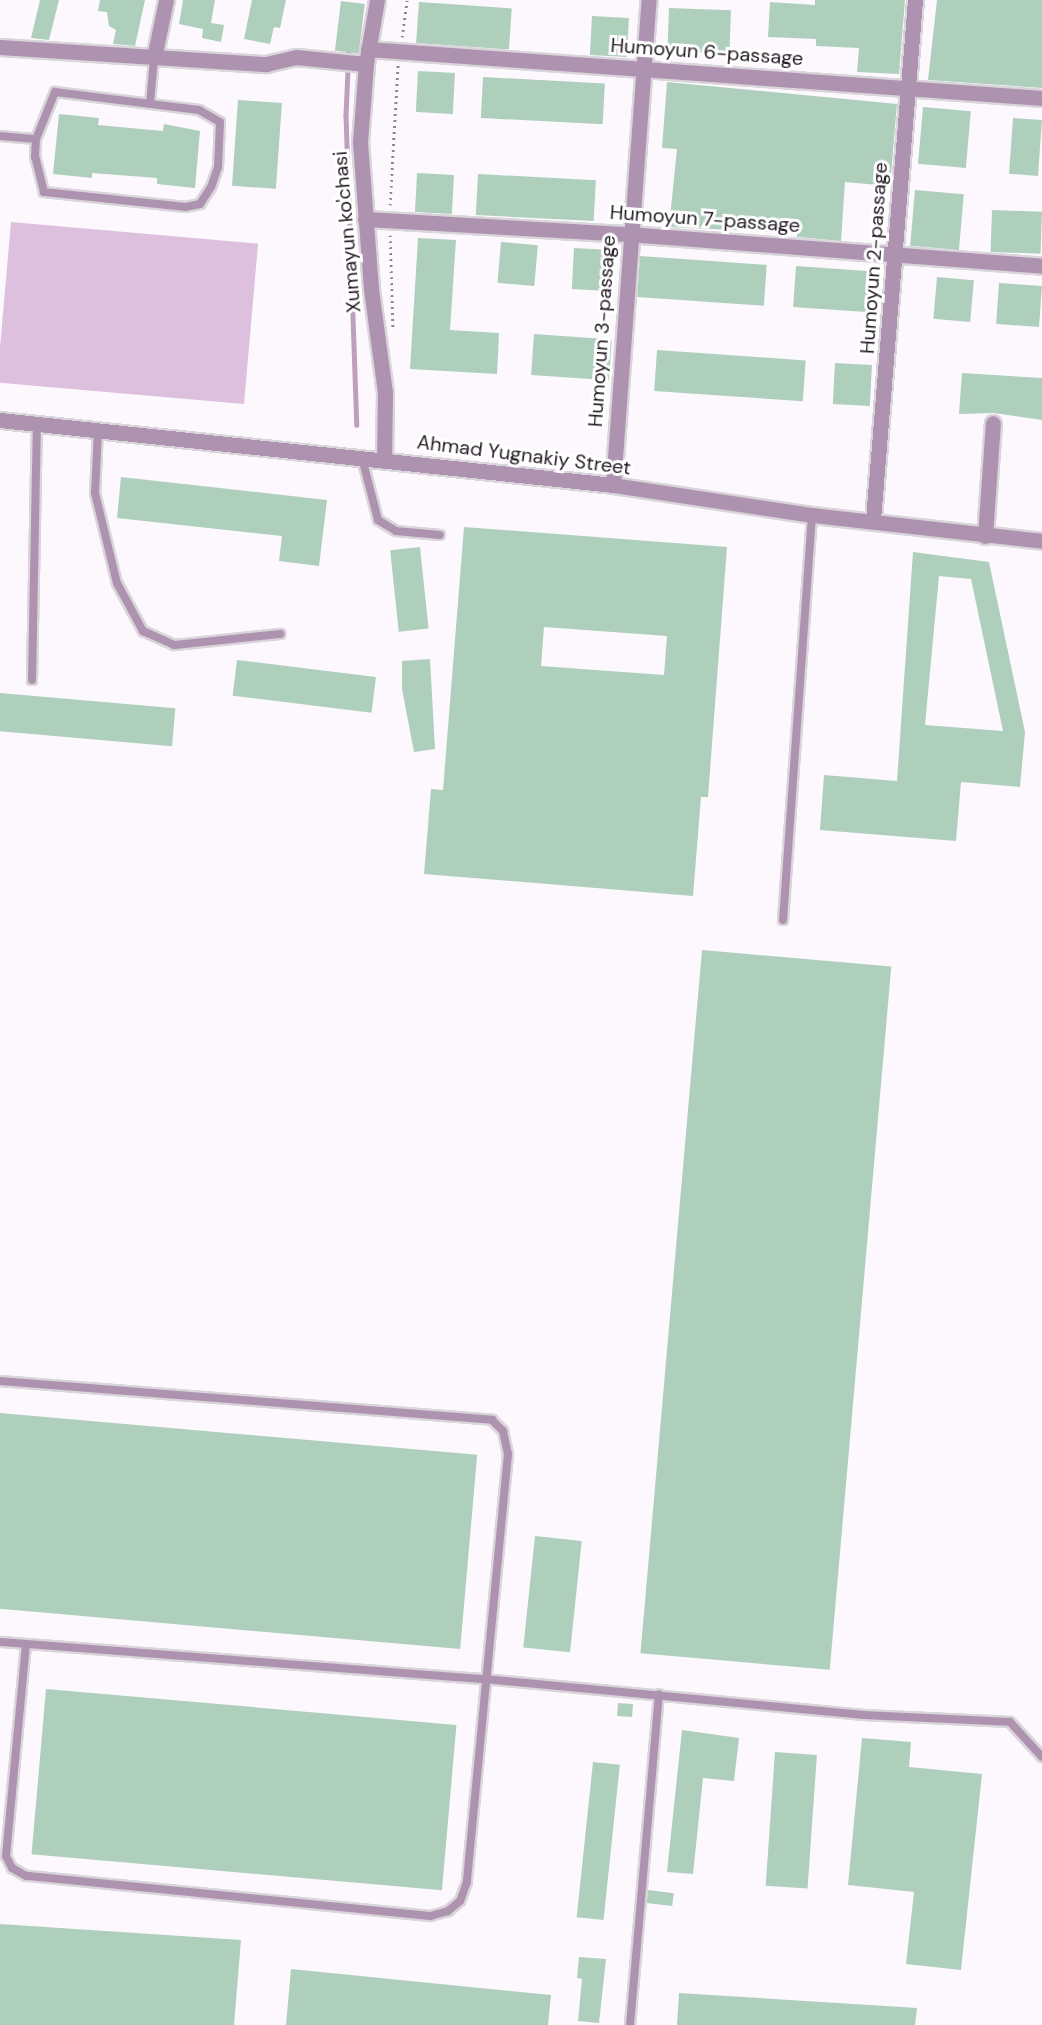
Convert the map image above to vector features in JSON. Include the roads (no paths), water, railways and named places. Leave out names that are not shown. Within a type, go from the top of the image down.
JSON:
[{"type":"street","points":[[154,58],[166,0]]},
{"type":"street","name":"Xumayun ko'chasi","points":[[377,0],[359,122],[365,219],[385,392],[384,460]]},
{"type":"street","name":"Humoyun 3-passage","points":[[613,485],[629,234],[649,0]]},
{"type":"street","name":"Humoyun 2-passage","points":[[873,520],[897,254],[915,0]]},
{"type":"street","name":"Humoyun 6-passage","points":[[0,47],[266,64],[296,57],[367,57],[644,69],[1042,98]]},
{"type":"street","name":"Humoyun 7-passage","points":[[365,219],[629,234],[1042,266]]},
{"type":"street","name":"Ahmad Yugnakiy Street","points":[[0,420],[613,485],[812,515],[873,520],[985,536],[1042,541]]},
{"type":"street","points":[[985,536],[993,423]]},
{"type":"lane","points":[[150,104],[154,58]]},
{"type":"lane","points":[[55,92],[199,110],[210,113],[220,122],[218,167],[200,204],[186,207],[44,192],[35,157],[36,139],[55,92]]},
{"type":"lane","points":[[0,135],[36,139]]},
{"type":"lane","points":[[32,680],[37,424]]},
{"type":"lane","points":[[98,430],[94,493],[117,583],[132,617],[143,631],[174,645],[280,634]]},
{"type":"lane","points":[[362,458],[378,520],[396,531],[440,535]]},
{"type":"lane","points":[[783,920],[812,515]]},
{"type":"lane","points":[[0,1381],[492,1420],[503,1431],[508,1454],[484,1679],[467,1881],[460,1901],[448,1911],[430,1916],[26,1876],[12,1868],[6,1856],[26,1644]]},
{"type":"lane","points":[[0,1642],[484,1679],[864,1715],[1010,1722],[1042,1757]]},
{"type":"lane","points":[[630,2025],[659,1694]]},
{"type":"waterway","points":[[349,47],[346,116],[357,425]]}]
